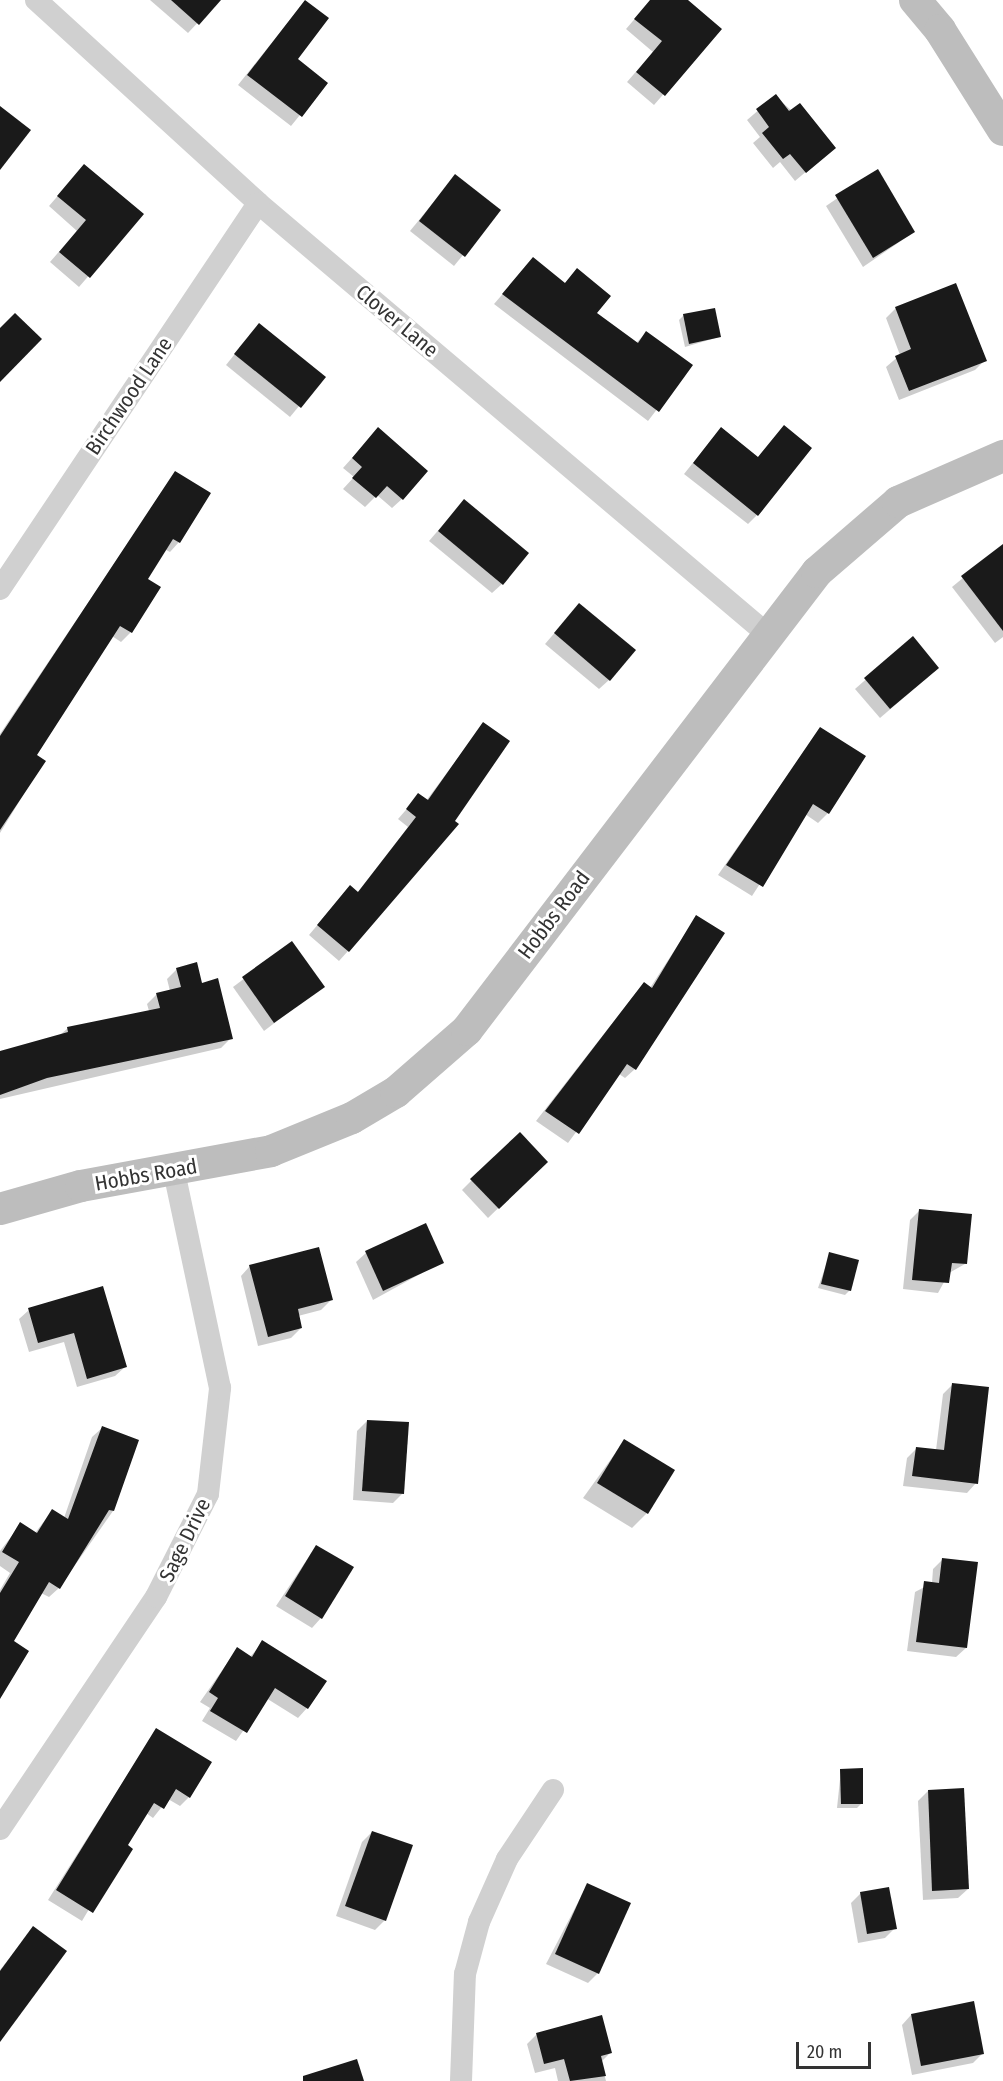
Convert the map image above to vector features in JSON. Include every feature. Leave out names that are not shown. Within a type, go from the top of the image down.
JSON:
[{"type":"street","name":"Clover Lane","points":[[36,0],[258,204],[766,633]]},
{"type":"street","points":[[915,0],[940,30],[1003,130]]},
{"type":"street","name":"Birchwood Lane","points":[[0,589],[258,204]]},
{"type":"street","name":"Hobbs Road","points":[[0,1209],[81,1186],[174,1172],[271,1151],[352,1118],[430,1066],[467,1030],[766,633],[856,533],[923,489],[1003,456]]},
{"type":"street","name":"Sage Drive","points":[[0,1829],[156,1597],[208,1494],[220,1388],[174,1172]]},
{"type":"street","points":[[461,2081],[465,1974],[479,1922],[507,1859],[553,1790]]},
{"type":"building","points":[[171,0],[221,0],[199,25]]},
{"type":"building","points":[[305,0],[329,18],[298,59],[328,83],[302,117],[247,75]]},
{"type":"building","points":[[650,0],[688,0],[722,29],[665,96],[636,72],[662,41],[634,19]]},
{"type":"building","points":[[776,94],[789,111],[800,103],[836,148],[806,173],[790,154],[783,159],[762,133],[769,127],[756,109]]},
{"type":"building","points":[[0,106],[31,130],[0,170]]},
{"type":"building","points":[[84,164],[144,214],[90,278],[59,252],[86,220],[57,196]]},
{"type":"building","points":[[878,169],[915,232],[873,258],[835,195]]},
{"type":"building","points":[[455,174],[501,210],[465,257],[419,221]]},
{"type":"building","points":[[533,257],[565,283],[577,268],[611,296],[597,313],[638,343],[646,331],[693,365],[659,412],[502,294]]},
{"type":"building","points":[[956,283],[987,361],[909,391],[895,356],[911,349],[895,307]]},
{"type":"building","points":[[715,308],[721,337],[689,344],[683,314]]},
{"type":"building","points":[[15,313],[42,339],[0,382],[0,328]]},
{"type":"building","points":[[259,323],[326,377],[301,408],[234,354]]},
{"type":"building","points":[[784,425],[812,448],[758,516],[693,463],[721,427],[758,457]]},
{"type":"building","points":[[378,427],[428,471],[403,500],[387,486],[376,498],[352,478],[362,467],[352,458]]},
{"type":"building","points":[[175,471],[211,493],[180,543],[173,539],[148,579],[161,587],[132,633],[120,626],[37,755],[46,761],[0,830],[0,736]]},
{"type":"building","points":[[464,499],[529,553],[503,585],[438,531]]},
{"type":"building","points":[[1003,544],[1003,631],[961,576]]},
{"type":"building","points":[[579,603],[636,650],[610,681],[554,633]]},
{"type":"building","points":[[913,636],[939,668],[890,709],[864,678]]},
{"type":"building","points":[[483,722],[510,741],[455,821],[459,824],[349,952],[317,925],[350,885],[358,892],[416,817],[406,809],[418,793],[428,800]]},
{"type":"building","points":[[820,727],[866,756],[829,814],[813,804],[763,887],[726,865]]},
{"type":"building","points":[[696,915],[725,933],[636,1070],[627,1064],[579,1134],[545,1111],[644,982],[652,988]]},
{"type":"building","points":[[292,941],[325,987],[274,1023],[242,977]]},
{"type":"building","points":[[197,962],[202,983],[218,978],[233,1039],[47,1078],[0,1095],[0,1051],[68,1032],[67,1027],[160,1008],[156,993],[181,987],[176,968]]},
{"type":"building","points":[[520,1132],[548,1162],[499,1209],[470,1179]]},
{"type":"building","points":[[919,1209],[972,1214],[967,1264],[952,1263],[949,1283],[912,1280]]},
{"type":"building","points":[[426,1223],[444,1263],[383,1291],[365,1251]]},
{"type":"building","points":[[319,1247],[333,1300],[298,1309],[302,1328],[268,1337],[249,1265]]},
{"type":"building","points":[[829,1252],[859,1260],[851,1291],[821,1284]]},
{"type":"building","points":[[103,1286],[127,1367],[87,1379],[74,1333],[38,1343],[28,1308]]},
{"type":"building","points":[[952,1383],[989,1387],[978,1484],[912,1476],[916,1447],[944,1450]]},
{"type":"building","points":[[367,1420],[409,1422],[404,1494],[362,1491]]},
{"type":"building","points":[[102,1426],[139,1440],[114,1511],[109,1510],[60,1589],[49,1582],[14,1641],[29,1651],[0,1699],[0,1593],[19,1562],[2,1552],[20,1522],[37,1533],[52,1509],[68,1519]]},
{"type":"building","points":[[624,1439],[675,1470],[648,1514],[597,1483]]},
{"type":"building","points":[[316,1545],[354,1567],[322,1619],[285,1596]]},
{"type":"building","points":[[942,1558],[978,1562],[967,1648],[916,1642],[924,1581],[939,1583]]},
{"type":"building","points":[[262,1640],[327,1681],[308,1709],[275,1688],[247,1733],[210,1711],[218,1698],[209,1692],[237,1647],[252,1657]]},
{"type":"building","points":[[156,1728],[212,1762],[190,1798],[176,1789],[164,1809],[154,1803],[128,1845],[133,1849],[93,1913],[56,1890]]},
{"type":"building","points":[[863,1768],[863,1804],[841,1804],[840,1769]]},
{"type":"building","points":[[964,1788],[969,1889],[932,1891],[928,1790]]},
{"type":"building","points":[[372,1831],[413,1845],[386,1921],[345,1906]]},
{"type":"building","points":[[587,1883],[631,1903],[599,1974],[555,1954]]},
{"type":"building","points":[[889,1887],[897,1929],[867,1934],[860,1892]]},
{"type":"building","points":[[33,1926],[67,1951],[0,2042],[0,1971]]},
{"type":"building","points":[[974,2001],[984,2054],[921,2066],[911,2014]]},
{"type":"building","points":[[602,2015],[612,2053],[601,2056],[606,2076],[570,2081],[564,2059],[544,2064],[536,2033]]},
{"type":"building","points":[[357,2059],[364,2081],[303,2081],[303,2076]]}]
